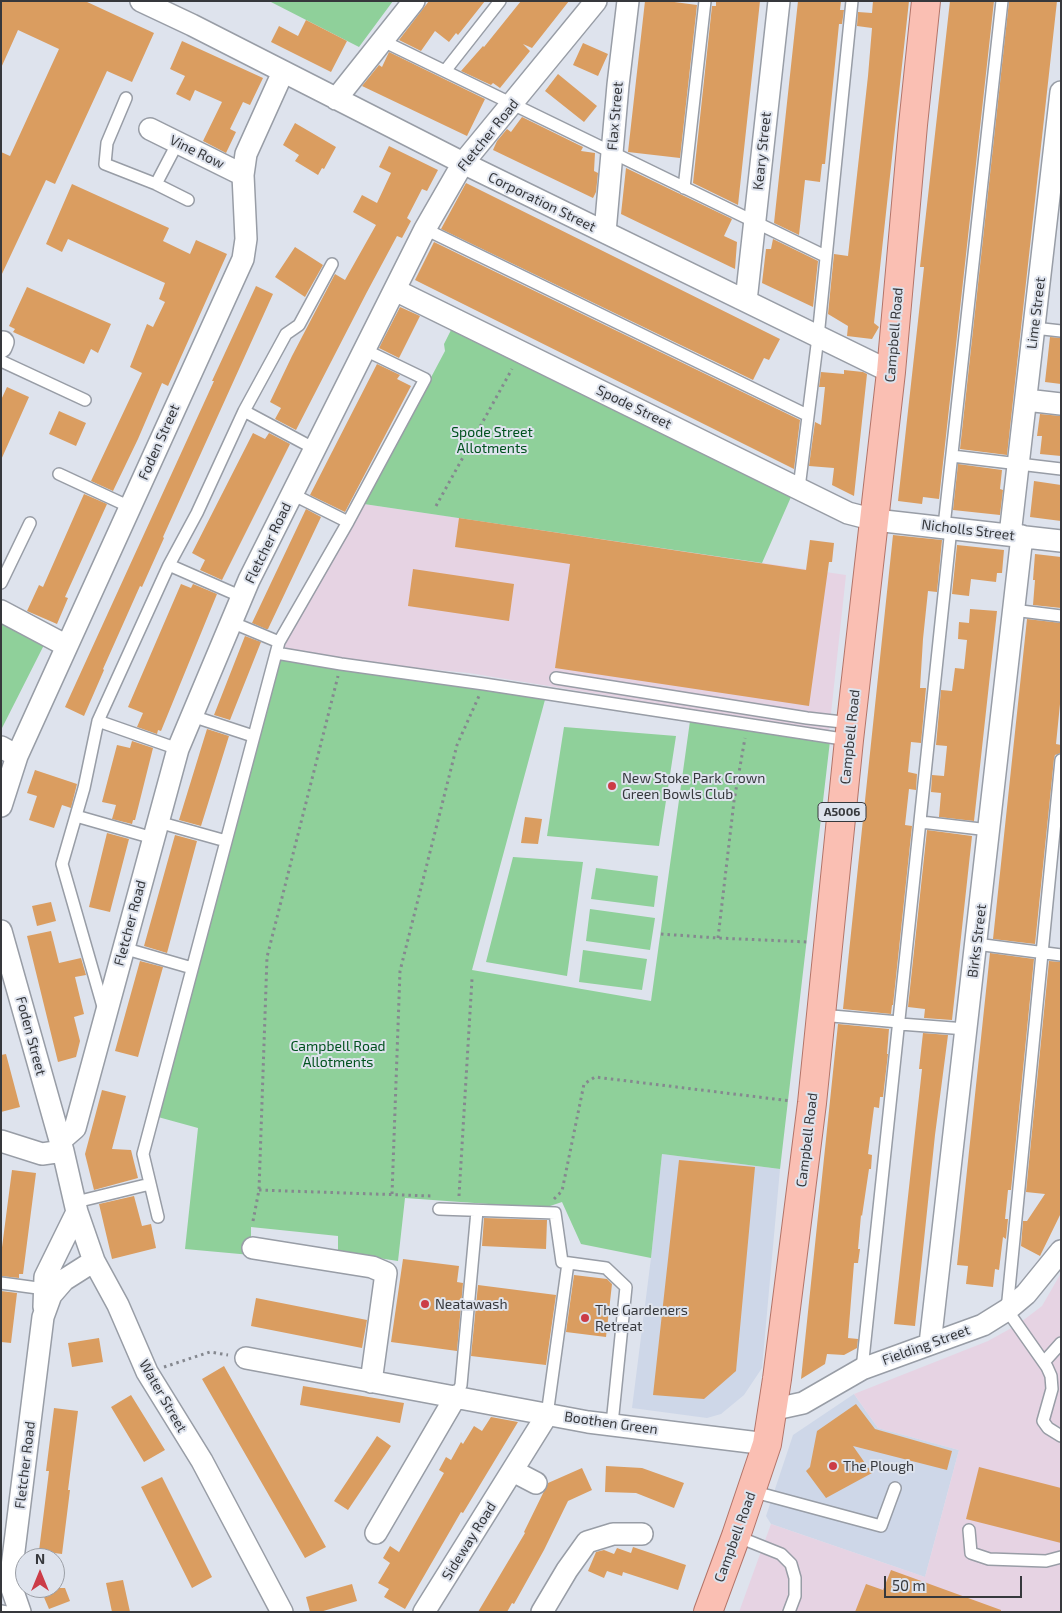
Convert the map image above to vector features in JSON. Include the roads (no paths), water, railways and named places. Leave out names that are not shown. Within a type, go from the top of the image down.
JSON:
[{"type":"main road","name":"Campbell Road","points":[[708,1612],[767,1444],[777,1379],[812,1103],[850,731],[891,372],[926,1]]},
{"type":"street","name":"Corporation Street","points":[[141,1],[463,163],[891,372]]},
{"type":"street","points":[[336,99],[414,1]]},
{"type":"street","name":"Fletcher Road","points":[[61,1146],[74,1128],[178,748],[242,597],[426,229],[463,163],[596,1]]},
{"type":"street","name":"Flax Street","points":[[605,232],[628,1]]},
{"type":"street","name":"Keary Street","points":[[746,301],[779,1]]},
{"type":"street","name":"Foden Street","points":[[1,806],[9,752],[67,646],[243,259],[246,239],[243,175],[246,154],[283,72]]},
{"type":"street","name":"Lime Street","points":[[1016,536],[1018,464],[1061,92]]},
{"type":"street","name":"Vine Row","points":[[150,128],[243,175]]},
{"type":"street","name":"Spode Street","points":[[395,290],[848,513],[875,520]]},
{"type":"street","points":[[1026,400],[1061,404]]},
{"type":"street","name":"Nicholls Street","points":[[875,520],[1061,541]]},
{"type":"street","name":"Birks Street","points":[[930,1344],[1014,610],[1016,536]]},
{"type":"street","points":[[1,611],[67,646]]},
{"type":"street","name":"Foden Street","points":[[1,931],[9,984],[61,1146]]},
{"type":"street","points":[[1,1141],[42,1154],[61,1146]]},
{"type":"street","name":"Water Street","points":[[61,1146],[76,1207],[94,1261],[118,1304],[147,1372],[202,1461],[282,1612]]},
{"type":"street","name":"Fletcher Road","points":[[20,1612],[10,1584],[44,1317],[45,1277],[76,1207]]},
{"type":"street","points":[[254,1248],[372,1267],[386,1274],[371,1382]]},
{"type":"street","name":"Fielding Street","points":[[771,1410],[803,1403],[862,1369],[983,1325],[1007,1310],[1026,1294],[1061,1251]]},
{"type":"street","name":"Fletcher Road","points":[[44,1317],[51,1295],[64,1280],[94,1261]]},
{"type":"street","name":"Boothen Green","points":[[246,1358],[456,1396],[547,1415],[767,1444]]},
{"type":"street","points":[[376,1533],[456,1396]]},
{"type":"street","name":"Sideway Road","points":[[424,1612],[547,1415]]},
{"type":"street","points":[[513,1471],[536,1483]]},
{"type":"street","points":[[542,1612],[567,1570],[587,1542],[613,1534],[642,1534]]},
{"type":"lane","points":[[445,71],[500,1]]},
{"type":"lane","points":[[684,188],[706,1]]},
{"type":"lane","points":[[799,488],[818,337],[852,1]]},
{"type":"lane","points":[[862,1369],[921,822],[948,527],[952,456],[1002,1]]},
{"type":"lane","points":[[383,41],[825,256]]},
{"type":"lane","points":[[126,98],[107,144],[104,164],[156,184],[188,200]]},
{"type":"lane","points":[[156,184],[178,142]]},
{"type":"lane","points":[[426,229],[807,415]]},
{"type":"lane","points":[[105,1013],[62,864],[84,788],[98,721],[169,565],[197,513],[244,411],[286,334],[300,324],[332,264]]},
{"type":"lane","points":[[1034,328],[1061,331]]},
{"type":"lane","points":[[2,350],[85,400]]},
{"type":"lane","points":[[158,1217],[143,1154],[277,648],[425,379],[365,350]]},
{"type":"lane","points":[[244,411],[315,449]]},
{"type":"lane","points":[[952,456],[1061,469]]},
{"type":"lane","points":[[59,474],[130,507]]},
{"type":"lane","points":[[292,494],[348,522]]},
{"type":"lane","points":[[1,583],[30,523]]},
{"type":"lane","points":[[169,565],[242,597]]},
{"type":"lane","points":[[1014,610],[1061,616]]},
{"type":"lane","points":[[231,622],[277,648],[341,664],[747,724],[850,731]]},
{"type":"lane","points":[[556,678],[808,718],[850,731]]},
{"type":"lane","points":[[192,716],[254,736]]},
{"type":"lane","points":[[98,721],[178,748]]},
{"type":"lane","points":[[1061,760],[1007,1310],[1044,1362],[1051,1376],[1052,1389],[1042,1421],[1048,1428],[1061,1436]]},
{"type":"lane","points":[[76,816],[226,841]]},
{"type":"lane","points":[[921,822],[989,830]]},
{"type":"lane","points":[[976,944],[1061,955]]},
{"type":"lane","points":[[123,948],[192,968]]},
{"type":"lane","points":[[821,1015],[966,1029]]},
{"type":"lane","points":[[76,1207],[150,1184]]},
{"type":"lane","points":[[438,1209],[555,1213],[562,1262],[606,1268],[626,1287],[612,1424]]},
{"type":"lane","points":[[456,1396],[461,1385],[477,1211]]},
{"type":"lane","points":[[547,1415],[568,1263]]},
{"type":"lane","points":[[1,1283],[45,1289]]},
{"type":"lane","points":[[1044,1362],[1061,1343]]},
{"type":"lane","points":[[751,1491],[881,1526],[895,1488]]},
{"type":"lane","points":[[969,1530],[971,1553],[989,1559],[1046,1561],[1061,1557]]},
{"type":"lane","points":[[736,1536],[781,1554],[791,1564],[795,1578],[795,1596],[789,1612]]},
{"type":"lane","points":[[1,1611],[7,1612]]},
{"type":"place","name":"New Stoke Park Crown Green Bowls Club","points":[[612,786]]},
{"type":"place","name":"Neatawash","points":[[425,1304]]},
{"type":"place","name":"The Gardeners Retreat","points":[[585,1318]]},
{"type":"place","name":"The Plough","points":[[833,1466]]},
{"type":"park label","name":"Spode Street Allotments","points":[[492,440]]},
{"type":"park label","name":"Campbell Road Allotments","points":[[338,1054]]}]
